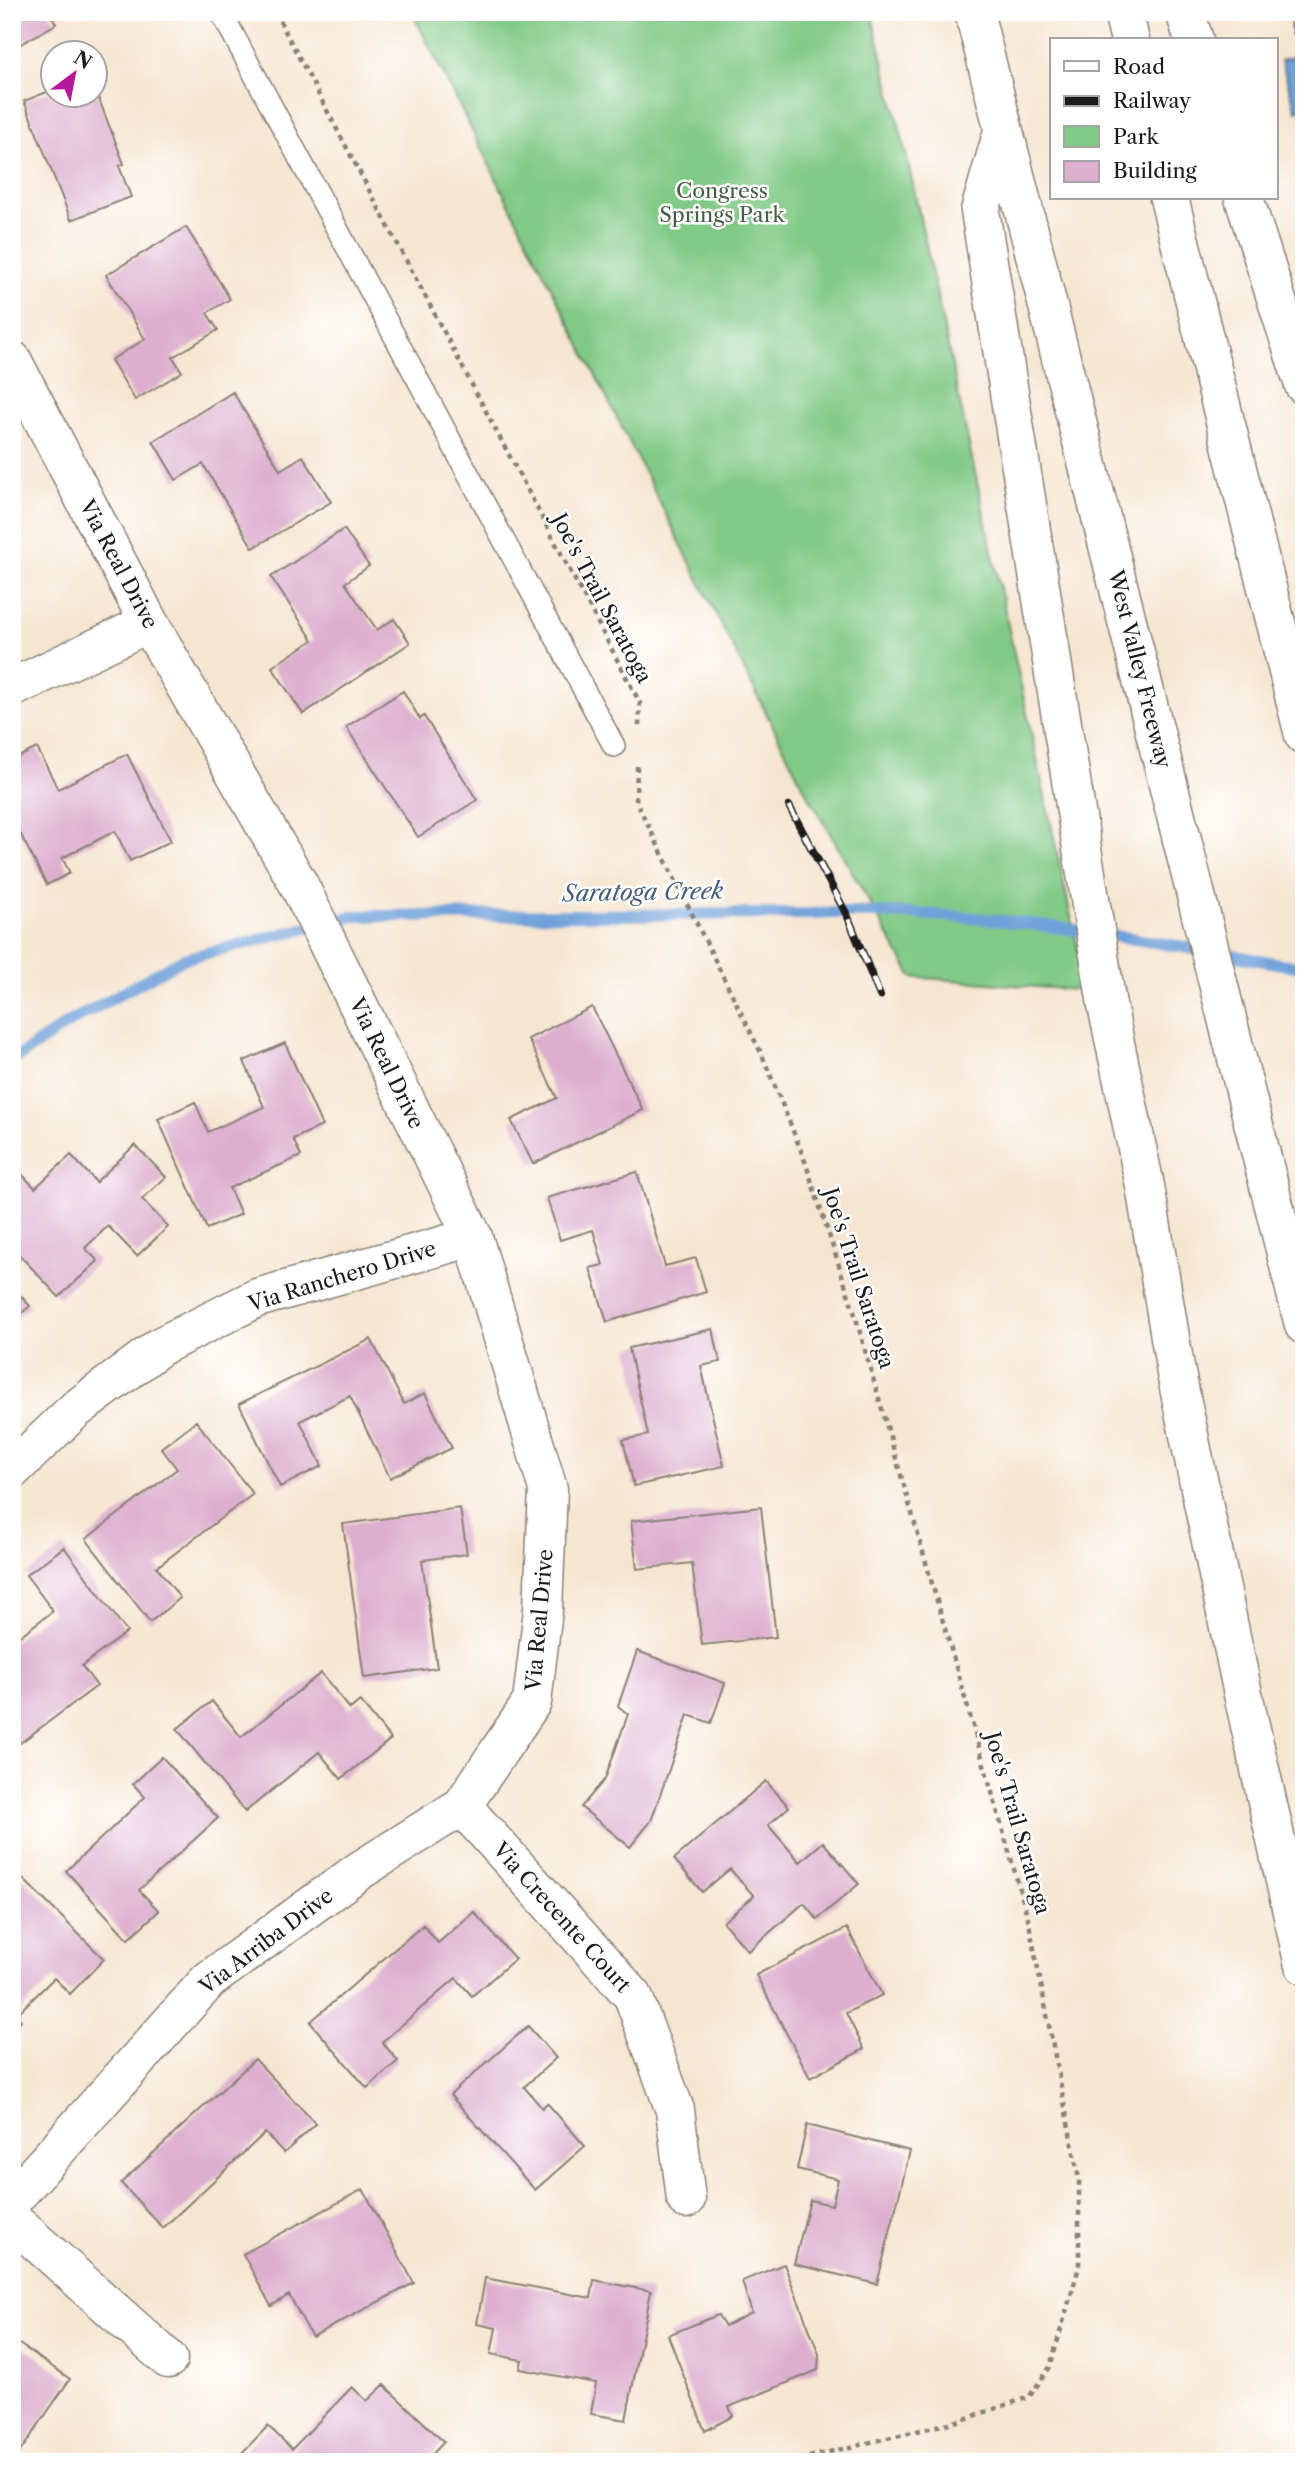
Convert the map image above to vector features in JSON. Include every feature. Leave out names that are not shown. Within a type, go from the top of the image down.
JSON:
[{"type":"main road","name":"West Valley Freeway","points":[[974,12],[1304,1325]]},
{"type":"main road","points":[[1123,12],[1130,38]]},
{"type":"main road","points":[[1185,12],[1193,38]]},
{"type":"main road","points":[[1003,131],[980,211],[1107,1005],[1145,1186],[1176,1373],[1304,1965]]},
{"type":"main road","points":[[1170,200],[1304,735]]},
{"type":"main road","points":[[1245,200],[1304,385]]},
{"type":"main road","name":"Via Real Drive","points":[[12,360],[149,623],[298,883],[473,1237],[548,1489],[543,1610],[532,1702],[461,1807]]},
{"type":"main road","points":[[12,688],[149,623]]},
{"type":"main road","name":"Via Ranchero Drive","points":[[12,1470],[75,1409],[162,1346],[257,1298],[473,1237]]},
{"type":"main road","name":"Via Crecente Court","points":[[461,1807],[633,1996],[675,2110],[686,2199]]},
{"type":"main road","name":"Via Arriba Drive","points":[[12,2200],[209,1980],[359,1871],[461,1807]]},
{"type":"main road","points":[[12,2220],[168,2359]]},
{"type":"lane","points":[[221,12],[614,746]]},
{"type":"path","name":"Joe's Trail Saratoga","points":[[275,12],[640,703],[639,731]]},
{"type":"path","name":"Joe's Trail Saratoga","points":[[638,759],[636,801],[763,1057],[804,1158],[855,1315],[928,1560],[1028,1918],[1079,2179],[1079,2267],[1050,2367],[1029,2397],[962,2420],[788,2462]]},
{"type":"green space","name":"Congress Springs Park","points":[[412,12],[871,12],[908,162],[1087,991],[912,977],[803,786]]},
{"type":"water","points":[[1304,54],[1304,113],[1300,109],[1296,111],[1281,60]]},
{"type":"building","points":[[12,12],[49,12],[56,24],[12,49]]},
{"type":"building","points":[[1287,12],[1304,12],[1304,32],[1294,35]]},
{"type":"building","points":[[38,96],[38,108],[102,108],[124,164],[119,166],[131,197],[71,220],[24,101]]},
{"type":"building","points":[[186,227],[230,299],[207,313],[218,330],[173,357],[182,372],[135,400],[111,360],[145,339],[106,275]]},
{"type":"building","points":[[233,392],[280,470],[303,456],[331,502],[253,548],[203,464],[176,480],[153,441]]},
{"type":"building","points":[[344,529],[369,566],[345,583],[377,630],[394,619],[410,643],[303,714],[272,667],[313,640],[271,577]]},
{"type":"building","points":[[403,691],[420,719],[424,716],[477,800],[418,837],[346,727]]},
{"type":"building","points":[[37,748],[58,789],[127,754],[171,841],[130,861],[115,831],[62,858],[70,873],[47,885],[12,818],[12,760]]},
{"type":"building","points":[[592,1007],[643,1110],[533,1164],[511,1120],[557,1098],[528,1039]]},
{"type":"building","points":[[285,1043],[322,1126],[293,1139],[301,1156],[229,1188],[241,1214],[207,1229],[158,1119],[195,1102],[208,1132],[264,1107],[244,1061]]},
{"type":"building","points":[[135,1145],[166,1177],[142,1199],[168,1227],[137,1256],[108,1226],[85,1248],[98,1261],[59,1297],[12,1247],[12,1171],[16,1168],[35,1188],[71,1155],[96,1182]]},
{"type":"building","points":[[637,1172],[665,1266],[696,1258],[706,1292],[607,1322],[590,1268],[603,1265],[593,1230],[560,1240],[547,1198]]},
{"type":"building","points":[[12,1286],[30,1306],[12,1321]]},
{"type":"building","points":[[713,1329],[720,1362],[701,1366],[724,1466],[634,1486],[623,1440],[648,1435],[629,1348]]},
{"type":"building","points":[[371,1339],[404,1404],[425,1393],[452,1448],[390,1478],[350,1396],[300,1421],[322,1466],[280,1487],[239,1404]]},
{"type":"building","points":[[196,1421],[253,1494],[157,1567],[180,1598],[150,1622],[86,1539],[177,1469],[161,1448]]},
{"type":"building","points":[[761,1507],[776,1637],[702,1645],[692,1563],[637,1569],[631,1521]]},
{"type":"building","points":[[460,1508],[467,1554],[422,1560],[437,1668],[364,1678],[343,1524]]},
{"type":"building","points":[[64,1547],[127,1632],[82,1666],[97,1686],[16,1746],[12,1742],[12,1642],[53,1611],[26,1575]]},
{"type":"building","points":[[637,1651],[725,1683],[711,1723],[688,1715],[651,1821],[630,1847],[581,1807],[605,1779],[628,1714],[618,1706]]},
{"type":"building","points":[[321,1673],[350,1709],[360,1701],[391,1739],[341,1779],[319,1752],[245,1812],[177,1729],[212,1701],[241,1737]]},
{"type":"building","points":[[162,1757],[218,1818],[139,1890],[159,1911],[128,1939],[66,1871],[145,1797],[133,1784]]},
{"type":"building","points":[[766,1781],[789,1807],[768,1825],[800,1862],[823,1842],[859,1884],[817,1919],[804,1903],[748,1951],[723,1922],[754,1896],[730,1869],[702,1892],[674,1859]]},
{"type":"building","points":[[12,1868],[104,1959],[70,1994],[54,1978],[16,2015],[21,2020],[12,2030],[12,1926],[16,1923],[12,1919]]},
{"type":"building","points":[[474,1912],[515,1959],[472,1996],[456,1978],[382,2042],[398,2061],[367,2088],[310,2022],[423,1925],[438,1943]]},
{"type":"building","points":[[847,1928],[882,1995],[846,2013],[864,2049],[810,2078],[756,1975]]},
{"type":"building","points":[[528,2026],[556,2058],[524,2087],[542,2108],[547,2103],[585,2146],[535,2190],[450,2095]]},
{"type":"building","points":[[255,2059],[316,2124],[284,2153],[265,2133],[163,2228],[121,2183]]},
{"type":"building","points":[[807,2125],[910,2151],[877,2284],[794,2264],[810,2200],[832,2205],[838,2179],[797,2169]]},
{"type":"building","points":[[363,2189],[414,2283],[312,2337],[289,2295],[271,2306],[243,2254]]},
{"type":"building","points":[[784,2264],[819,2354],[818,2370],[729,2407],[733,2416],[705,2431],[668,2335],[718,2315],[725,2326],[752,2313],[742,2281]]},
{"type":"building","points":[[485,2278],[591,2298],[594,2280],[651,2291],[626,2420],[591,2414],[596,2383],[520,2369],[522,2360],[491,2354],[496,2328],[477,2324]]},
{"type":"building","points":[[12,2339],[70,2379],[13,2462],[12,2462]]},
{"type":"building","points":[[384,2385],[444,2442],[425,2462],[233,2462],[268,2426],[292,2449],[352,2387],[367,2401]]},
{"type":"waterway","name":"Saratoga Creek","points":[[12,1061],[68,1023],[183,959],[354,916],[872,913],[934,915],[1058,927],[1304,968]]},
{"type":"railway","points":[[789,806],[848,917],[880,996]]}]
